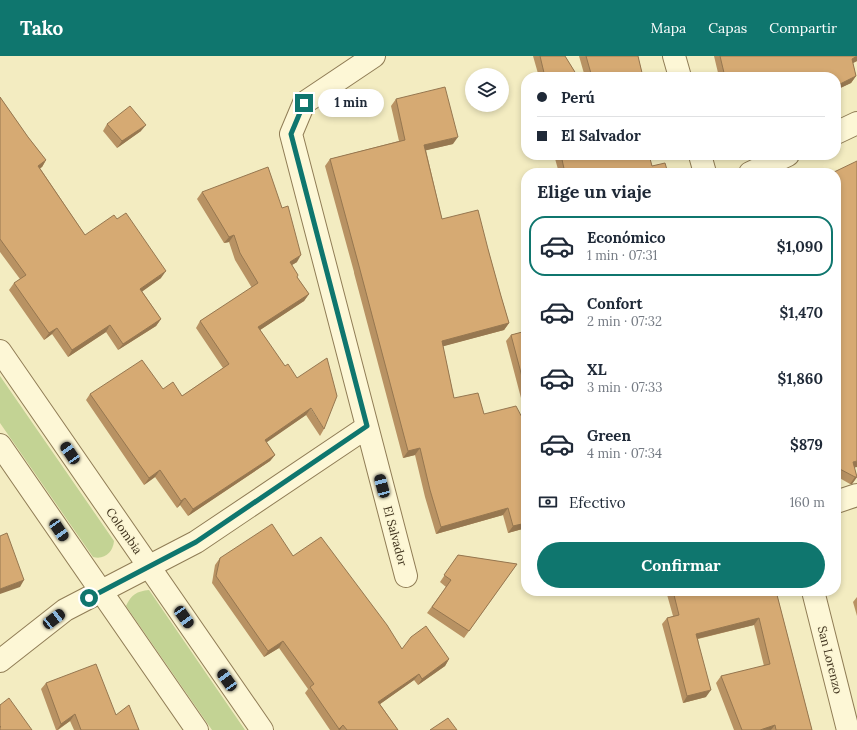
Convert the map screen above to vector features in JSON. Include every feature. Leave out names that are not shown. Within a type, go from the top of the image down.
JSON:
[{"type":"street","name":"El Salvador","points":[[374,56],[304,103],[291,134],[406,576]]},
{"type":"street","points":[[674,56],[679,72]]},
{"type":"street","points":[[841,130],[857,123]]},
{"type":"street","points":[[761,168],[777,160]]},
{"type":"street","name":"Colombia","points":[[0,351],[262,730]]},
{"type":"street","points":[[0,661],[65,610],[196,542],[367,426]]},
{"type":"street","points":[[0,445],[197,730]]},
{"type":"street","points":[[841,500],[857,494]]},
{"type":"street","name":"San Lorenzo","points":[[814,596],[848,730]]},
{"type":"green space","points":[[0,376],[114,541],[112,549],[105,556],[97,558],[93,557],[0,423]]},
{"type":"green space","points":[[149,590],[245,730],[212,730],[126,606],[135,594],[141,591]]},
{"type":"building","points":[[540,56],[565,56],[575,72],[544,72]]},
{"type":"building","points":[[586,56],[638,56],[642,72],[591,72]]},
{"type":"building","points":[[720,56],[857,56],[852,59],[856,76],[841,84],[841,72],[724,72]]},
{"type":"building","points":[[445,87],[458,137],[424,145],[442,219],[478,210],[509,323],[442,341],[454,398],[478,393],[484,414],[516,406],[521,416],[521,524],[513,526],[508,508],[441,527],[420,448],[408,451],[330,159],[405,140],[396,99]]},
{"type":"building","points":[[0,97],[46,160],[38,166],[85,235],[114,215],[117,219],[126,213],[166,271],[140,289],[161,319],[123,344],[110,325],[72,350],[57,328],[49,333],[14,283],[26,275],[0,239]]},
{"type":"building","points":[[130,106],[146,125],[122,141],[107,124]]},
{"type":"building","points":[[562,160],[650,160],[652,166],[665,163],[666,168],[564,168]]},
{"type":"building","points":[[857,161],[857,461],[853,462],[857,477],[841,470],[841,169]]},
{"type":"building","points":[[268,167],[282,208],[288,206],[301,255],[290,262],[298,275],[297,277],[309,294],[258,327],[285,366],[288,364],[297,378],[327,358],[337,396],[324,429],[311,408],[265,440],[275,455],[193,509],[185,498],[181,501],[160,470],[149,478],[90,394],[142,360],[163,389],[173,382],[182,396],[229,364],[200,321],[258,283],[240,253],[234,235],[229,237],[202,192]]},
{"type":"building","points":[[521,332],[521,373],[511,335]]},
{"type":"building","points":[[272,524],[293,556],[321,537],[387,625],[402,649],[411,637],[426,626],[449,659],[422,679],[419,674],[378,702],[398,730],[347,730],[343,725],[339,729],[310,687],[314,684],[283,641],[268,651],[216,576],[220,558]]},
{"type":"building","points":[[7,533],[24,580],[0,589],[0,536]]},
{"type":"building","points":[[458,555],[517,564],[469,631],[432,607],[451,580],[444,575]]},
{"type":"building","points":[[674,596],[777,596],[812,730],[776,730],[775,725],[760,730],[742,730],[721,676],[770,664],[759,618],[696,634],[711,690],[687,696],[667,618],[679,615]]},
{"type":"building","points":[[96,664],[116,715],[129,705],[139,730],[81,730],[75,714],[61,724],[46,683]]},
{"type":"building","points":[[9,698],[32,730],[0,730],[0,705]]},
{"type":"building","points":[[448,718],[457,730],[430,730]]},
{"type":"route","points":[[89,598],[196,542],[367,426],[291,134],[304,103]]}]
